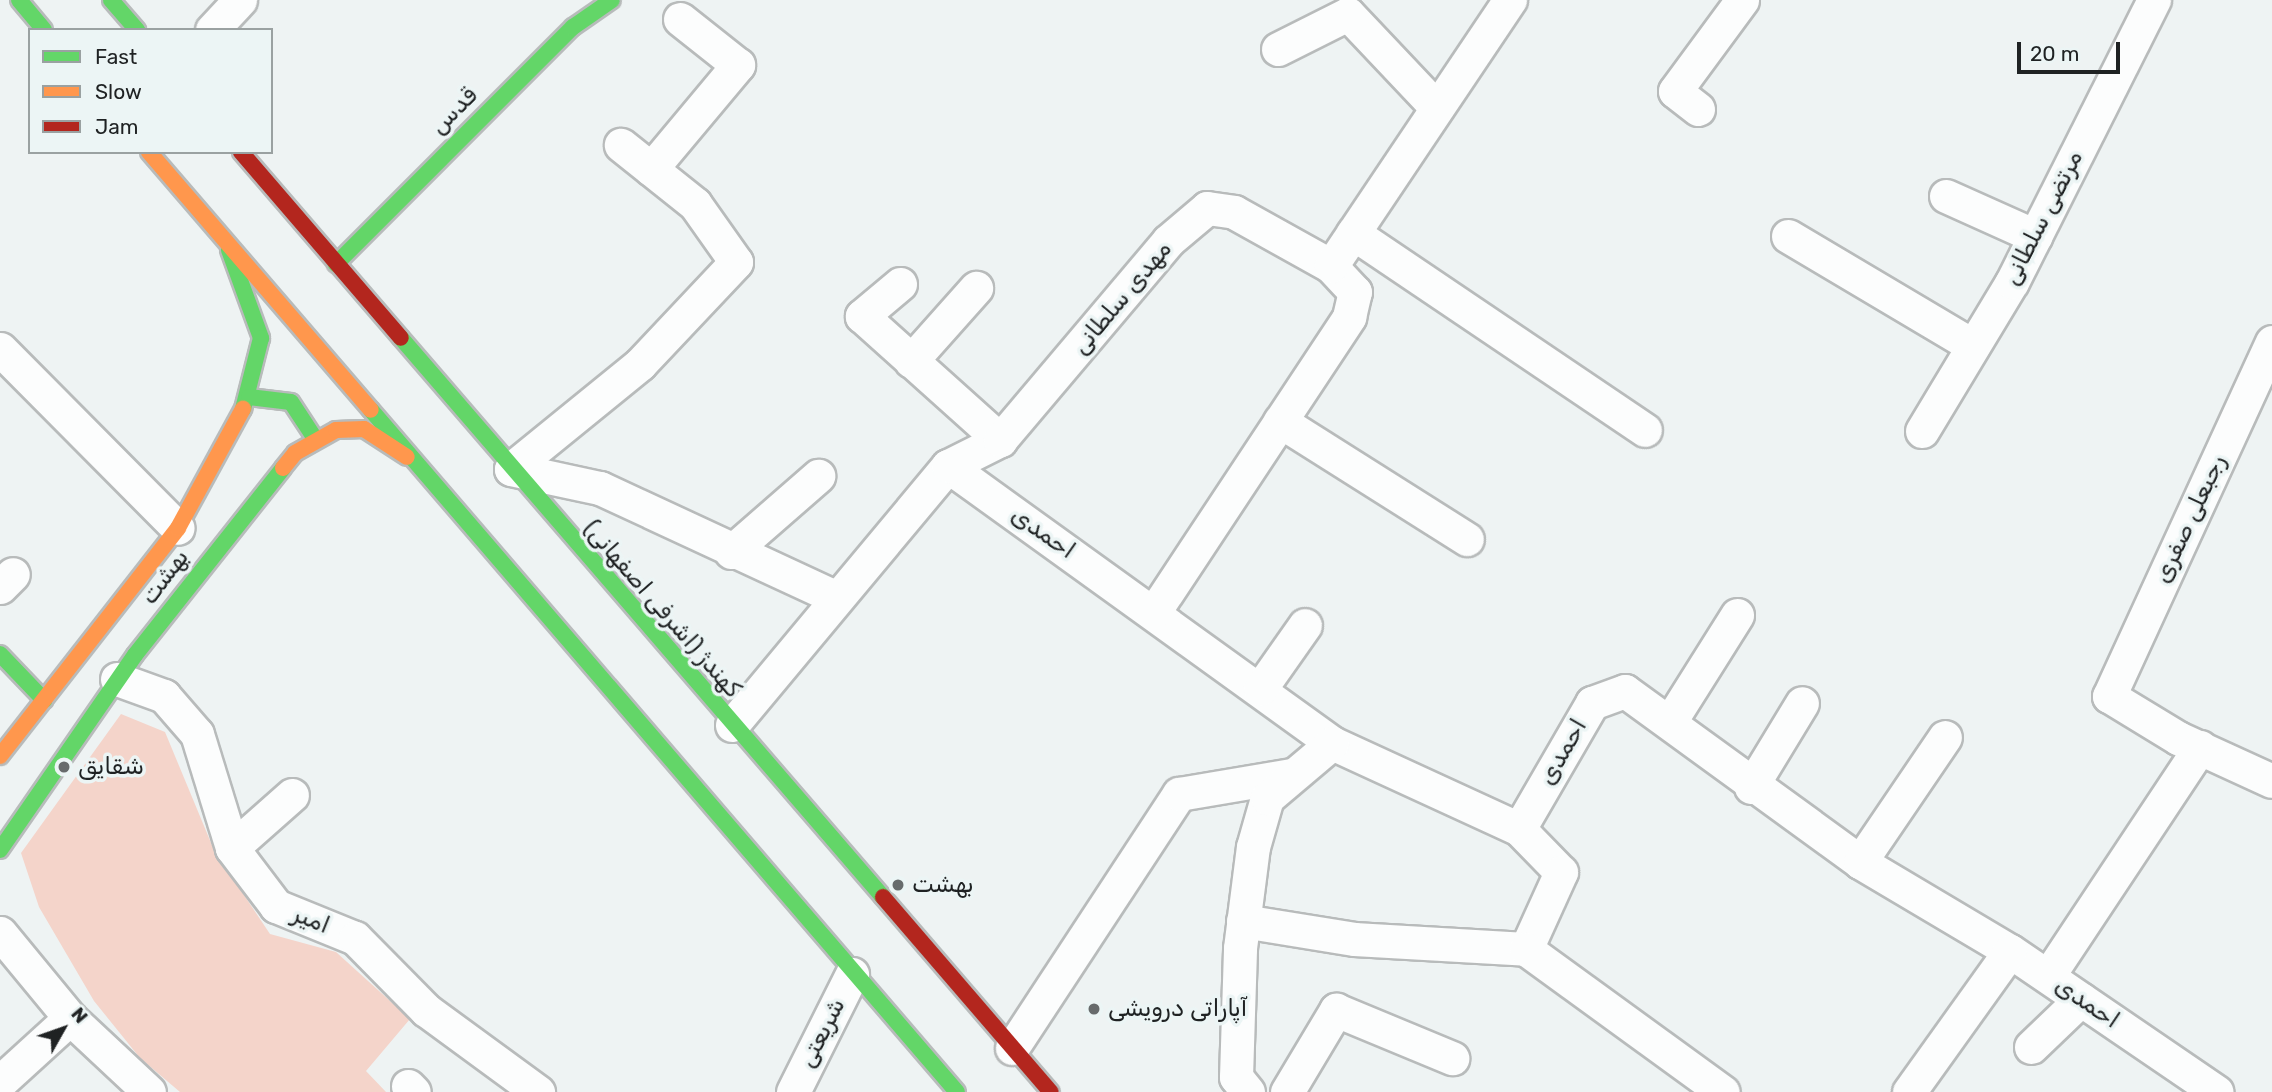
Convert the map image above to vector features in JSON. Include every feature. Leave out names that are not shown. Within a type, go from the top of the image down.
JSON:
[{"type":"main road","points":[[19,0],[42,28]]},
{"type":"main road","points":[[111,0],[135,28]]},
{"type":"main road","name":"قدس","points":[[336,264],[573,27],[612,0]]},
{"type":"main road","points":[[151,154],[852,974],[957,1092]]},
{"type":"main road","name":"کهندژ (اشرفی اصفهانی)","points":[[243,154],[511,470],[1051,1092]]},
{"type":"main road","name":"بهشت","points":[[0,756],[178,528],[249,397],[261,338],[223,239]]},
{"type":"main road","points":[[249,397],[291,402],[316,440]]},
{"type":"main road","name":"بهشت","points":[[0,850],[117,679],[271,478],[316,440],[336,430],[363,429],[418,467]]},
{"type":"main road","points":[[0,654],[44,700]]},
{"type":"street","points":[[214,28],[240,0]]},
{"type":"street","points":[[1331,266],[1510,0]]},
{"type":"street","points":[[1698,109],[1675,91],[1742,0]]},
{"type":"street","name":"مرتضی سلطانی","points":[[1922,431],[2035,236],[2154,0]]},
{"type":"street","points":[[1278,49],[1348,14],[1437,108]]},
{"type":"street","points":[[651,169],[738,65],[680,19]]},
{"type":"street","points":[[511,470],[640,364],[736,262],[695,204],[621,145]]},
{"type":"street","points":[[1946,196],[2035,236]]},
{"type":"street","name":"مهدی سلطانی","points":[[732,725],[948,466],[1000,440],[1168,241],[1207,208],[1234,212],[1331,266],[1355,292],[1349,317],[1280,421]]},
{"type":"street","points":[[1353,233],[1645,429]]},
{"type":"street","points":[[1788,236],[1973,345]]},
{"type":"street","points":[[900,285],[862,316],[1000,440]]},
{"type":"street","points":[[911,360],[976,288]]},
{"type":"street","name":"رجبعلی صفری","points":[[2200,747],[2109,696],[2272,342]]},
{"type":"street","points":[[0,349],[178,528]]},
{"type":"street","points":[[1154,611],[1280,421],[1467,538]]},
{"type":"street","name":"احمدی","points":[[948,466],[1154,611],[1332,743],[1519,829],[1592,703],[1625,691],[1671,720],[1751,787],[1860,862],[2010,951],[2217,1092]]},
{"type":"street","points":[[511,470],[600,488],[731,552],[837,598]]},
{"type":"street","points":[[731,552],[818,476]]},
{"type":"street","points":[[1671,720],[1737,615]]},
{"type":"street","points":[[1260,690],[1305,625]]},
{"type":"street","name":"امیر","points":[[117,679],[164,696],[197,734],[232,848],[276,906],[355,938],[426,1010],[538,1092]]},
{"type":"street","points":[[1751,787],[1802,703]]},
{"type":"street","points":[[1860,862],[1945,737]]},
{"type":"street","points":[[1248,1092],[1236,1077],[1243,921],[1267,798],[1332,743]]},
{"type":"street","points":[[2048,976],[2200,747],[2272,781]]},
{"type":"street","points":[[1012,1048],[1179,794],[1291,775]]},
{"type":"street","points":[[232,848],[292,795]]},
{"type":"street","points":[[1519,829],[1561,872],[1526,949]]},
{"type":"street","points":[[1243,921],[1354,939],[1526,949],[1723,1092]]},
{"type":"street","points":[[0,933],[70,1018],[136,1088]]},
{"type":"street","points":[[1909,1092],[2010,951]]},
{"type":"street","name":"شریعتی","points":[[793,1092],[852,974]]},
{"type":"street","points":[[2031,1047],[2081,999]]},
{"type":"street","points":[[1287,1092],[1336,1010],[1452,1058]]},
{"type":"street","points":[[0,1082],[70,1018]]},
{"type":"shaded area","points":[[121,714],[165,732],[214,850],[270,934],[336,952],[410,1019],[366,1071],[386,1092],[180,1092],[140,1058],[94,1001],[39,907],[21,853]]},
{"type":"traffic: fast","points":[[19,0],[42,28]]},
{"type":"traffic: fast","points":[[111,0],[135,28]]},
{"type":"traffic: fast","points":[[336,264],[573,27],[612,0]]},
{"type":"traffic: fast","points":[[229,250],[261,338],[243,409]]},
{"type":"traffic: fast","points":[[401,338],[883,897]]},
{"type":"traffic: fast","points":[[249,397],[291,402],[316,440]]},
{"type":"traffic: fast","points":[[371,410],[957,1092]]},
{"type":"traffic: fast","points":[[0,850],[135,655],[283,468]]},
{"type":"traffic: fast","points":[[0,654],[44,700]]},
{"type":"traffic: slow","points":[[151,154],[371,410]]},
{"type":"traffic: slow","points":[[0,756],[178,528],[243,409]]},
{"type":"traffic: slow","points":[[283,468],[295,453],[336,430],[364,429],[407,457]]},
{"type":"traffic: jam","points":[[243,154],[401,338]]},
{"type":"traffic: jam","points":[[883,897],[1051,1092]]},
{"type":"place","name":"شقایق","points":[[64,767]]},
{"type":"place","name":"بهشت","points":[[898,885]]},
{"type":"place","name":"آپاراتی درویشی","points":[[1094,1009]]}]
